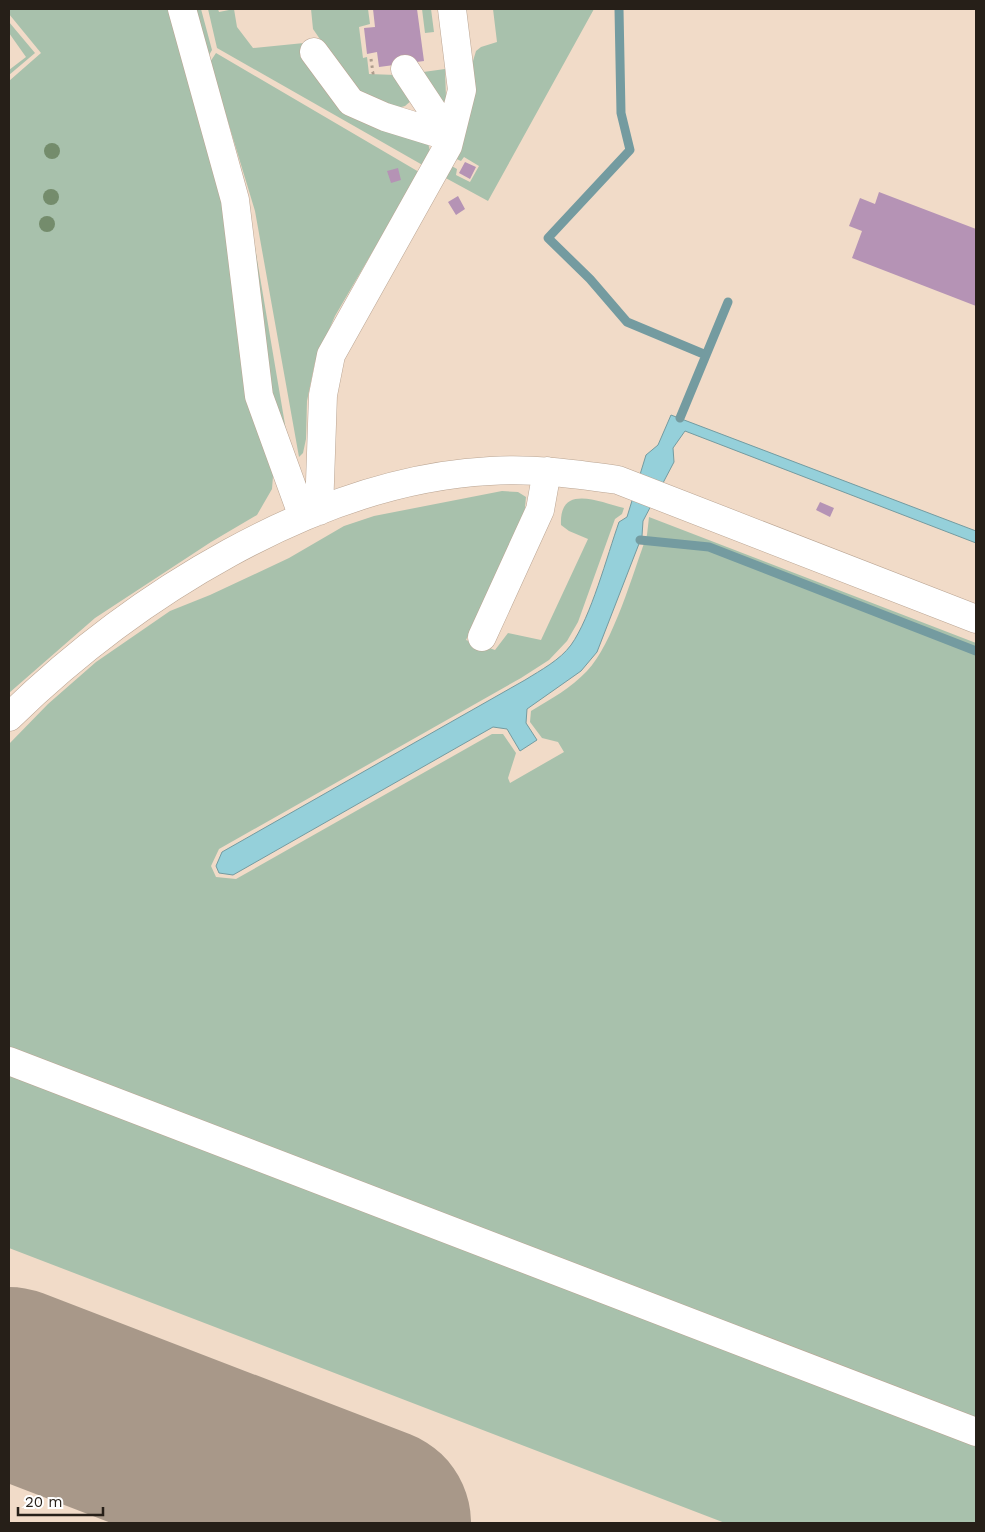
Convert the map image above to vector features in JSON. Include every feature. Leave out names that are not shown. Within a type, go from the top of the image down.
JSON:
[{"type":"lane","points":[[182,9],[235,200],[259,396],[311,514]]},
{"type":"lane","points":[[311,514],[323,395],[331,355],[448,146],[462,90],[452,9]]},
{"type":"lane","points":[[314,52],[351,102],[385,116],[450,137]]},
{"type":"lane","points":[[405,69],[450,137]]},
{"type":"lane","points":[[9,717],[94,642],[186,578],[311,514],[364,494],[427,479],[490,471],[547,471],[618,480],[976,619]]},
{"type":"lane","points":[[482,637],[540,510],[547,471]]},
{"type":"lane","points":[[9,1061],[976,1432]]},
{"type":"green space","points":[[9,9],[175,9],[224,195],[247,370],[260,439],[274,463],[272,489],[257,515],[211,542],[95,618],[9,693],[9,81],[41,53],[9,14]]},
{"type":"green space","points":[[188,9],[201,9],[212,50],[205,62],[249,212],[290,454],[282,443]]},
{"type":"green space","points":[[208,9],[218,9],[219,12],[234,9],[237,27],[253,48],[304,43],[334,94],[428,143],[430,151],[426,167],[217,48]]},
{"type":"green space","points":[[311,9],[368,9],[370,24],[359,27],[363,58],[367,57],[369,74],[396,75],[412,100],[405,106],[398,108],[357,93],[313,29]]},
{"type":"green space","points":[[422,9],[431,9],[434,32],[425,33]]},
{"type":"green space","points":[[493,9],[594,9],[488,201],[442,176],[448,164],[457,169],[456,175],[470,182],[479,166],[464,157],[461,161],[452,157],[472,94],[473,61],[476,51],[481,47],[497,42]]},
{"type":"green space","points":[[9,22],[35,53],[9,75],[9,70],[26,57],[9,33]]},
{"type":"green space","points":[[216,53],[419,172],[335,316],[315,362],[307,401],[306,439],[303,453],[299,457],[255,211],[210,62]]},
{"type":"green space","points":[[445,69],[446,98],[441,108],[416,73]]},
{"type":"green space","points":[[502,491],[518,492],[526,497],[524,518],[466,640],[495,650],[508,633],[541,640],[588,539],[569,531],[561,525],[562,512],[566,504],[582,498],[624,508],[622,514],[615,519],[578,622],[567,641],[549,660],[521,678],[219,849],[211,866],[216,877],[236,879],[492,734],[503,734],[516,753],[508,778],[510,783],[564,752],[558,742],[542,738],[530,722],[531,711],[574,683],[596,659],[614,626],[647,535],[649,517],[976,643],[976,1425],[9,1053],[9,744],[48,704],[96,662],[170,611],[210,595],[289,558],[344,526],[374,516]]},
{"type":"green space","points":[[9,1072],[976,1443],[976,1523],[725,1523],[9,1248]]},
{"type":"water","points":[[671,415],[976,531],[976,543],[685,431],[673,448],[674,462],[643,521],[642,536],[597,652],[581,671],[527,709],[526,723],[537,740],[520,751],[507,729],[493,727],[233,875],[219,873],[216,866],[222,852],[525,680],[550,664],[567,650],[578,633],[592,603],[619,522],[627,517],[646,455],[658,445]]},
{"type":"building","points":[[373,9],[417,9],[424,61],[379,67],[377,52],[367,54],[364,28],[375,27]]},
{"type":"building","points":[[465,162],[476,167],[470,179],[459,173]]},
{"type":"building","points":[[398,168],[401,180],[391,183],[387,171]]},
{"type":"building","points":[[879,192],[976,229],[976,306],[852,258],[862,231],[849,226],[860,198],[875,204]]},
{"type":"building","points":[[458,196],[465,209],[456,215],[448,202]]},
{"type":"building","points":[[820,502],[834,508],[830,517],[816,510]]},
{"type":"waterway","points":[[619,9],[621,113],[630,150],[548,238],[590,279],[627,322],[706,355]]},
{"type":"waterway","points":[[680,418],[728,302]]},
{"type":"waterway","points":[[640,540],[709,547],[976,651]]},
{"type":"taxiway","points":[[9,1414],[80,1410]]},
{"type":"runway","points":[[9,1382],[376,1523]]}]
